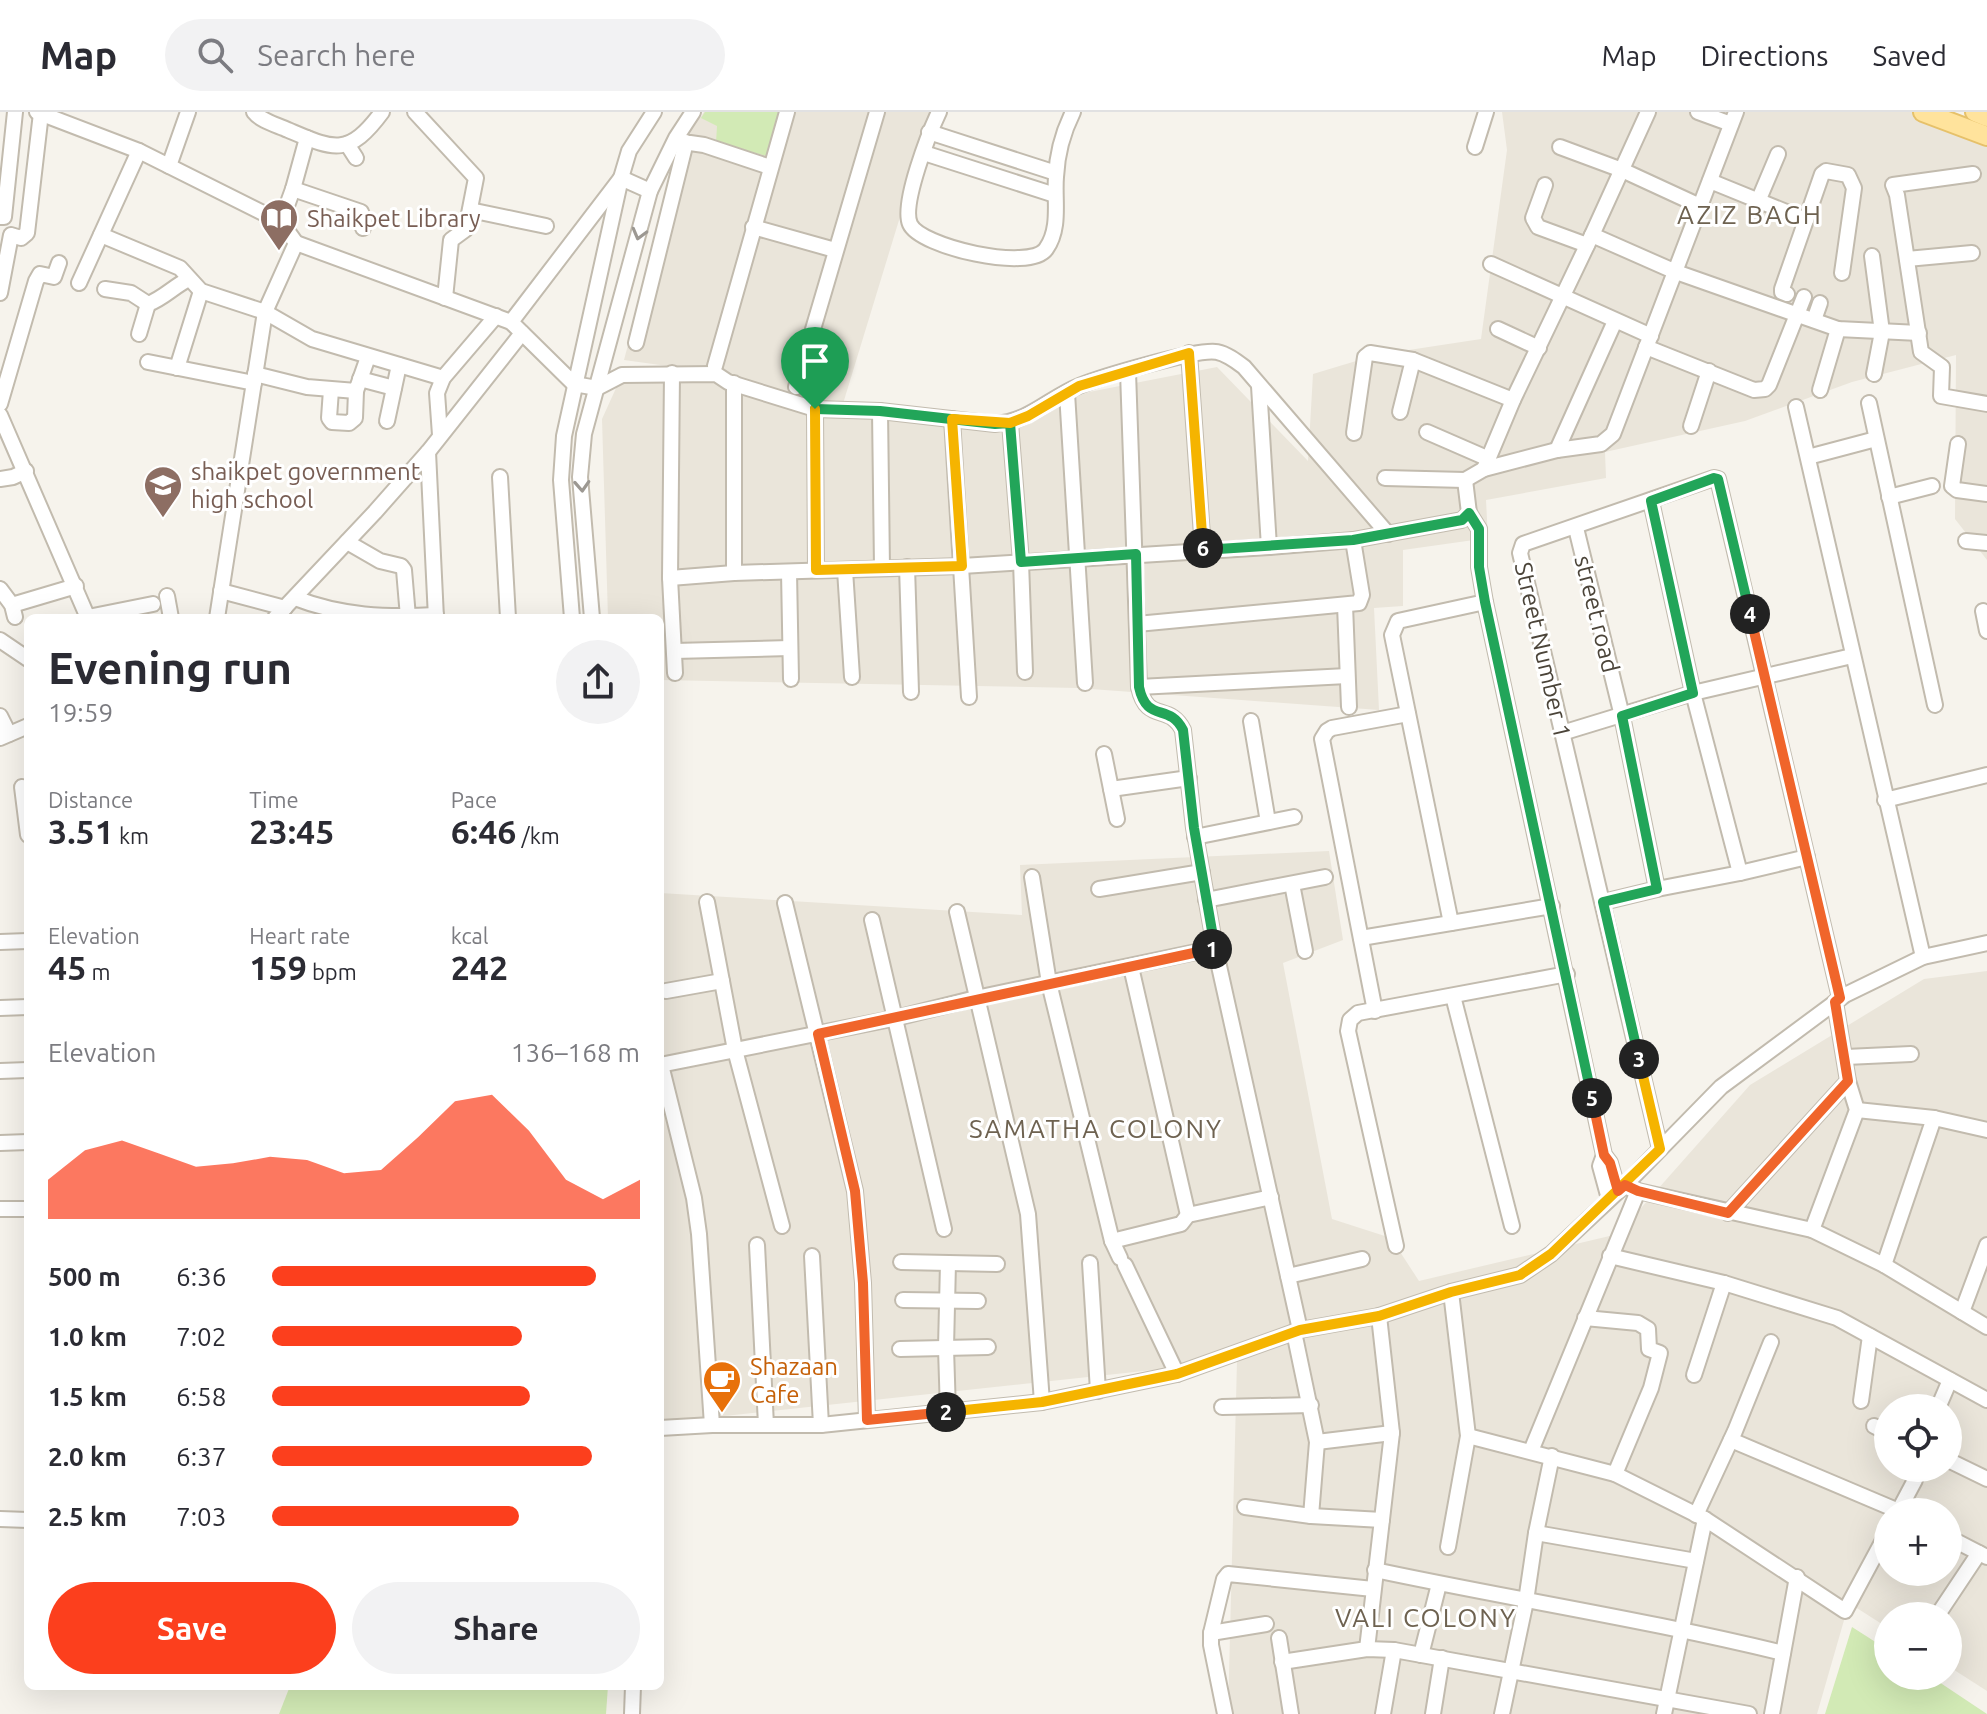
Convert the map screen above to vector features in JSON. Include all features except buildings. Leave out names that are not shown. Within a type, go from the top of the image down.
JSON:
[{"type":"main road","points":[[1923,112],[1987,136]]},
{"type":"main road","points":[[1975,112],[1987,117]]},
{"type":"street","points":[[0,217],[4,217],[15,112]]},
{"type":"street","points":[[169,166],[188,112]]},
{"type":"street","points":[[254,112],[261,118],[329,147],[347,144],[382,112]]},
{"type":"street","points":[[415,112],[476,178],[465,231],[451,240],[445,298]]},
{"type":"street","points":[[572,614],[561,480],[564,436],[621,178],[629,151],[654,112]]},
{"type":"street","points":[[636,343],[693,112]]},
{"type":"street","points":[[715,366],[787,112]]},
{"type":"street","points":[[796,387],[877,112]]},
{"type":"street","points":[[939,112],[918,167],[908,216],[910,225],[917,233],[939,243],[984,256],[1014,259],[1040,255],[1053,233],[1056,173],[1064,130],[1073,112]]},
{"type":"street","points":[[1475,147],[1486,112]]},
{"type":"street","points":[[1486,464],[1648,112]]},
{"type":"street","points":[[1385,478],[1465,480],[1486,464],[1601,444],[1613,434],[1734,118],[1698,112]]},
{"type":"street","points":[[0,293],[11,235],[21,238],[27,233],[39,113],[139,151],[281,222],[296,243],[496,316],[517,328],[574,384],[597,388],[622,375],[716,374],[791,404],[815,409],[880,411],[1010,423],[1079,386],[1189,353],[1216,351],[1231,357],[1259,386],[1388,534]]},
{"type":"street","points":[[929,132],[1056,173]]},
{"type":"street","points":[[281,222],[307,138]]},
{"type":"street","points":[[684,141],[770,167]]},
{"type":"street","points":[[592,614],[580,477],[584,434],[650,191],[684,141]]},
{"type":"street","points":[[347,144],[356,158]]},
{"type":"street","points":[[1560,147],[1622,170],[1700,206]]},
{"type":"street","points":[[79,283],[139,151]]},
{"type":"street","points":[[924,153],[1055,195]]},
{"type":"street","points":[[1759,199],[1778,154]]},
{"type":"street","points":[[1842,273],[1854,188],[1848,175],[1838,171],[1823,172],[1782,289],[1785,298],[1797,314],[1838,329],[1919,333]]},
{"type":"street","points":[[1973,174],[1893,185],[1921,352],[1942,367],[1941,396],[1987,404]]},
{"type":"street","points":[[621,178],[650,191]]},
{"type":"street","points":[[285,608],[428,452],[621,178]]},
{"type":"street","points":[[1710,181],[1806,220]]},
{"type":"street","points":[[1545,185],[1533,218],[1538,227],[1590,240],[1676,272],[1785,298]]},
{"type":"street","points":[[293,189],[361,212],[363,228]]},
{"type":"street","points":[[470,210],[546,226]]},
{"type":"street","points":[[753,227],[835,250]]},
{"type":"street","points":[[101,235],[180,268],[201,291],[265,312],[312,339],[443,378]]},
{"type":"street","points":[[218,614],[265,312],[296,243]]},
{"type":"street","points":[[1907,259],[1972,253]]},
{"type":"street","points":[[1872,256],[1882,332],[1874,374]]},
{"type":"street","points":[[0,404],[36,281],[40,274],[54,277],[59,263]]},
{"type":"street","points":[[1491,264],[1754,390],[1765,389],[1769,385],[1804,297]]},
{"type":"street","points":[[148,304],[161,299],[189,279]]},
{"type":"street","points":[[105,289],[131,293],[148,304]]},
{"type":"street","points":[[177,368],[201,291]]},
{"type":"street","points":[[1814,320],[1820,303]]},
{"type":"street","points":[[139,334],[148,304]]},
{"type":"street","points":[[440,435],[437,393],[443,378],[496,316]]},
{"type":"street","points":[[1557,450],[1615,321]]},
{"type":"street","points":[[1498,329],[1539,348]]},
{"type":"street","points":[[1820,390],[1838,329]]},
{"type":"street","points":[[1189,353],[1203,550]]},
{"type":"street","points":[[1354,433],[1365,357],[1370,353],[1413,360],[1513,400]]},
{"type":"street","points":[[331,390],[330,420],[349,423],[355,418],[358,385],[368,357]]},
{"type":"street","points":[[1400,412],[1413,360]]},
{"type":"street","points":[[148,362],[331,390],[358,385],[394,388]]},
{"type":"street","points":[[387,421],[399,365]]},
{"type":"street","points":[[1691,426],[1709,371]]},
{"type":"street","points":[[1128,372],[1139,687],[1142,702],[1150,710],[1170,715],[1179,722],[1185,741],[1195,837],[1215,948],[1288,1276],[1311,1405],[1317,1442],[1311,1516]]},
{"type":"street","points":[[672,373],[670,578],[675,673]]},
{"type":"street","points":[[734,383],[734,573]]},
{"type":"street","points":[[1259,386],[1269,547]]},
{"type":"street","points":[[1067,393],[1085,683]]},
{"type":"street","points":[[1869,403],[1935,705]]},
{"type":"street","points":[[1796,407],[1923,957]]},
{"type":"street","points":[[815,409],[816,570]]},
{"type":"street","points":[[880,411],[882,568]]},
{"type":"street","points":[[0,415],[86,614]]},
{"type":"street","points":[[952,419],[969,697]]},
{"type":"street","points":[[1010,423],[1021,562],[1025,672]]},
{"type":"street","points":[[1427,432],[1486,464]]},
{"type":"street","points":[[1808,457],[1876,439]]},
{"type":"street","points":[[1958,444],[1952,486],[1957,490],[1987,494]]},
{"type":"street","points":[[428,452],[436,614]]},
{"type":"street","points":[[0,479],[26,471]]},
{"type":"street","points":[[500,477],[508,614]]},
{"type":"street","name":"Street Number 1","points":[[1660,1149],[1520,553],[1523,544],[1714,478],[1720,483],[1807,857],[1837,1000],[1848,1081],[1857,1110]]},
{"type":"street","points":[[1465,480],[1469,513],[1479,529],[1479,567],[1485,602],[1604,1155],[1622,1192],[1610,1256],[1531,1451]]},
{"type":"street","points":[[1889,497],[1932,486]]},
{"type":"street","points":[[1651,501],[1693,693],[1739,868]]},
{"type":"street","points":[[670,578],[962,566],[1269,547],[1353,540],[1462,520],[1469,513]]},
{"type":"street","name":"street road","points":[[1576,528],[1622,716],[1657,889]]},
{"type":"street","points":[[1137,624],[1359,603],[1362,595],[1353,540]]},
{"type":"street","points":[[1966,541],[1987,543]]},
{"type":"street","points":[[347,542],[380,561],[401,566],[404,570],[408,614]]},
{"type":"street","points":[[907,567],[911,692]]},
{"type":"street","points":[[845,570],[852,677]]},
{"type":"street","points":[[789,572],[791,679]]},
{"type":"street","points":[[0,589],[14,611],[76,586]]},
{"type":"street","points":[[221,591],[285,608],[321,608],[356,614]]},
{"type":"street","points":[[167,596],[170,614]]},
{"type":"street","points":[[1451,923],[1392,635],[1398,621],[1485,602]]},
{"type":"street","points":[[107,614],[153,604]]},
{"type":"street","points":[[1345,605],[1349,707]]},
{"type":"street","points":[[1983,611],[1987,631]]},
{"type":"street","points":[[0,640],[24,656]]},
{"type":"street","points":[[674,651],[790,648]]},
{"type":"street","points":[[1562,733],[1693,693],[1852,656]]},
{"type":"street","points":[[1139,687],[1347,676]]},
{"type":"street","points":[[1375,1011],[1322,739],[1332,728],[1408,714]]},
{"type":"street","points":[[0,716],[4,736],[24,728]]},
{"type":"street","points":[[1251,721],[1268,822]]},
{"type":"street","points":[[1104,754],[1117,819]]},
{"type":"street","points":[[1885,800],[1987,775]]},
{"type":"street","points":[[1111,789],[1189,778]]},
{"type":"street","points":[[22,787],[24,803]]},
{"type":"street","points":[[1195,837],[1294,817]]},
{"type":"street","points":[[1603,902],[1739,868],[1807,857]]},
{"type":"street","points":[[1099,889],[1202,872]]},
{"type":"street","points":[[1032,877],[1049,983],[1112,1241],[1177,1374]]},
{"type":"street","points":[[1206,900],[1325,877]]},
{"type":"street","points":[[1292,884],[1305,951]]},
{"type":"street","points":[[707,902],[735,1050],[782,1226]]},
{"type":"street","points":[[785,903],[855,1191],[863,1283],[867,1420]]},
{"type":"street","points":[[1361,938],[1552,906]]},
{"type":"street","points":[[957,912],[1028,1214],[1042,1402]]},
{"type":"street","points":[[872,920],[944,1229]]},
{"type":"street","points":[[0,942],[24,941]]},
{"type":"street","points":[[664,1428],[821,1425],[1042,1402],[1177,1374],[1297,1331],[1379,1316],[1451,1292],[1520,1275],[1551,1254],[1622,1192],[1721,1087],[1837,1000],[1923,957],[1987,943]]},
{"type":"street","points":[[664,1064],[896,1018],[1215,948]]},
{"type":"street","points":[[1131,967],[1188,1215]]},
{"type":"street","points":[[1396,1246],[1348,1031],[1353,1015],[1567,974]]},
{"type":"street","points":[[666,991],[722,981]]},
{"type":"street","points":[[1453,996],[1512,1226]]},
{"type":"street","points":[[0,1008],[24,1007]]},
{"type":"street","points":[[1846,1057],[1911,1054]]},
{"type":"street","points":[[0,1071],[24,1070]]},
{"type":"street","points":[[664,1081],[694,1198],[712,1425]]},
{"type":"street","points":[[1728,1213],[1848,1081]]},
{"type":"street","points":[[1812,1230],[1857,1110],[1934,1118],[1987,1130]]},
{"type":"street","points":[[1884,1265],[1934,1118]]},
{"type":"street","points":[[0,1143],[24,1142]]},
{"type":"street","points":[[1622,1192],[1812,1230],[1884,1265],[1987,1327]]},
{"type":"street","points":[[1112,1241],[1181,1224],[1188,1215],[1271,1197]]},
{"type":"street","points":[[0,1209],[24,1209]]},
{"type":"street","points":[[757,1245],[766,1425]]},
{"type":"street","points":[[1962,1312],[1987,1245]]},
{"type":"street","points":[[812,1256],[821,1425]]},
{"type":"street","points":[[1610,1256],[1724,1283],[1837,1318],[1987,1400]]},
{"type":"street","points":[[1288,1276],[1362,1259]]},
{"type":"street","points":[[901,1262],[997,1264]]},
{"type":"street","points":[[948,1263],[948,1412]]},
{"type":"street","points":[[1090,1263],[1098,1391]]},
{"type":"street","points":[[1694,1375],[1724,1283]]},
{"type":"street","points":[[1448,1547],[1468,1436],[1451,1292]]},
{"type":"street","points":[[903,1300],[978,1301]]},
{"type":"street","points":[[1367,1649],[1392,1433],[1379,1316]]},
{"type":"street","points":[[1585,1318],[1638,1323],[1648,1329],[1649,1349],[1660,1353],[1651,1388],[1615,1474]]},
{"type":"street","points":[[1861,1401],[1870,1336]]},
{"type":"street","points":[[1664,1714],[1696,1561],[1701,1517],[1771,1342]]},
{"type":"street","points":[[900,1349],[988,1347]]},
{"type":"street","points":[[1944,1394],[1950,1380]]},
{"type":"street","points":[[1222,1407],[1311,1405]]},
{"type":"street","points":[[1317,1442],[1392,1433]]},
{"type":"street","points":[[1468,1436],[1615,1474],[1701,1517],[1845,1611],[1874,1557]]},
{"type":"street","points":[[1731,1440],[1874,1501]]},
{"type":"street","points":[[1502,1714],[1552,1456]]},
{"type":"street","points":[[1962,1467],[1987,1479]]},
{"type":"street","points":[[1245,1507],[1311,1516],[1382,1520]]},
{"type":"street","points":[[0,1519],[24,1520]]},
{"type":"street","points":[[1536,1533],[1696,1561]]},
{"type":"street","points":[[1948,1602],[1983,1555],[1962,1544]]},
{"type":"street","points":[[1375,1570],[1682,1629],[1783,1653]]},
{"type":"street","points":[[1225,1714],[1211,1633],[1224,1579],[1228,1574],[1373,1589]]},
{"type":"street","points":[[1772,1714],[1797,1577]]},
{"type":"street","points":[[1421,1655],[1439,1584]]},
{"type":"street","points":[[1211,1633],[1266,1624]]},
{"type":"street","points":[[1279,1638],[1291,1714]]},
{"type":"street","points":[[1282,1662],[1367,1649],[1394,1650],[1749,1714]]},
{"type":"street","points":[[1383,1714],[1394,1650]]},
{"type":"street","points":[[1433,1714],[1442,1658]]},
{"type":"street","points":[[632,1714],[633,1690]]},
{"type":"shaded area","points":[[704,112],[932,112],[842,407],[791,400],[718,373],[624,360],[680,147]]},
{"type":"shaded area","points":[[1502,112],[1916,112],[1987,142],[1987,560],[1955,519],[1956,355],[1852,382],[1745,421],[1605,452],[1606,478],[1486,500],[1488,538],[1403,550],[1403,606],[1374,608],[1379,710],[1077,688],[664,680],[664,614],[608,614],[602,419],[622,375],[714,374],[827,412],[987,431],[1089,392],[1217,367],[1308,461],[1313,374],[1376,355],[1481,339],[1507,150]]},
{"type":"shaded area","points":[[1329,851],[1343,940],[1283,963],[1332,1219],[1391,1238],[1419,1281],[1618,1234],[1750,1085],[1924,979],[1987,971],[1987,1691],[1962,1675],[1962,1602],[1874,1602],[1874,1619],[1849,1603],[1817,1714],[1228,1714],[1237,1361],[664,1423],[664,893],[1022,915],[1020,865]]},
{"type":"green space","points":[[705,112],[781,112],[767,156],[716,143],[717,126],[701,118]]},
{"type":"green space","points":[[1852,1627],[1874,1641],[1874,1690],[1951,1690],[1987,1714],[1825,1714]]},
{"type":"green space","points":[[288,1690],[608,1690],[606,1714],[279,1714]]},
{"type":"place","name":"Shaikpet Library","points":[[279,252]]},
{"type":"place","name":"shaikpet government high school","points":[[163,519]]},
{"type":"place","name":"Shazaan Cafe","points":[[722,1414]]},
{"type":"district","name":"AZIZ BAGH","points":[[1750,214]]},
{"type":"district","name":"SAMATHA COLONY","points":[[1096,1128]]},
{"type":"district","name":"VALI COLONY","points":[[1426,1617]]},
{"type":"route","points":[[815,409],[816,570],[962,566],[952,419],[1010,423],[1079,386],[1189,353],[1203,550],[1353,540],[1462,520],[1469,513],[1479,529],[1479,567],[1485,602],[1604,1155],[1610,1163],[1618,1191],[1625,1185],[1728,1213],[1848,1081],[1835,1002],[1840,998],[1720,483],[1714,478],[1651,501],[1693,693],[1622,716],[1657,889],[1603,902],[1660,1149],[1625,1185],[1551,1254],[1520,1275],[1451,1292],[1379,1316],[1300,1330],[1177,1374],[1042,1402],[867,1420],[863,1283],[855,1191],[818,1034],[1215,948],[1194,828],[1183,730],[1170,715],[1150,710],[1142,702],[1136,554],[1021,562],[1010,423],[880,411],[815,409]]}]
